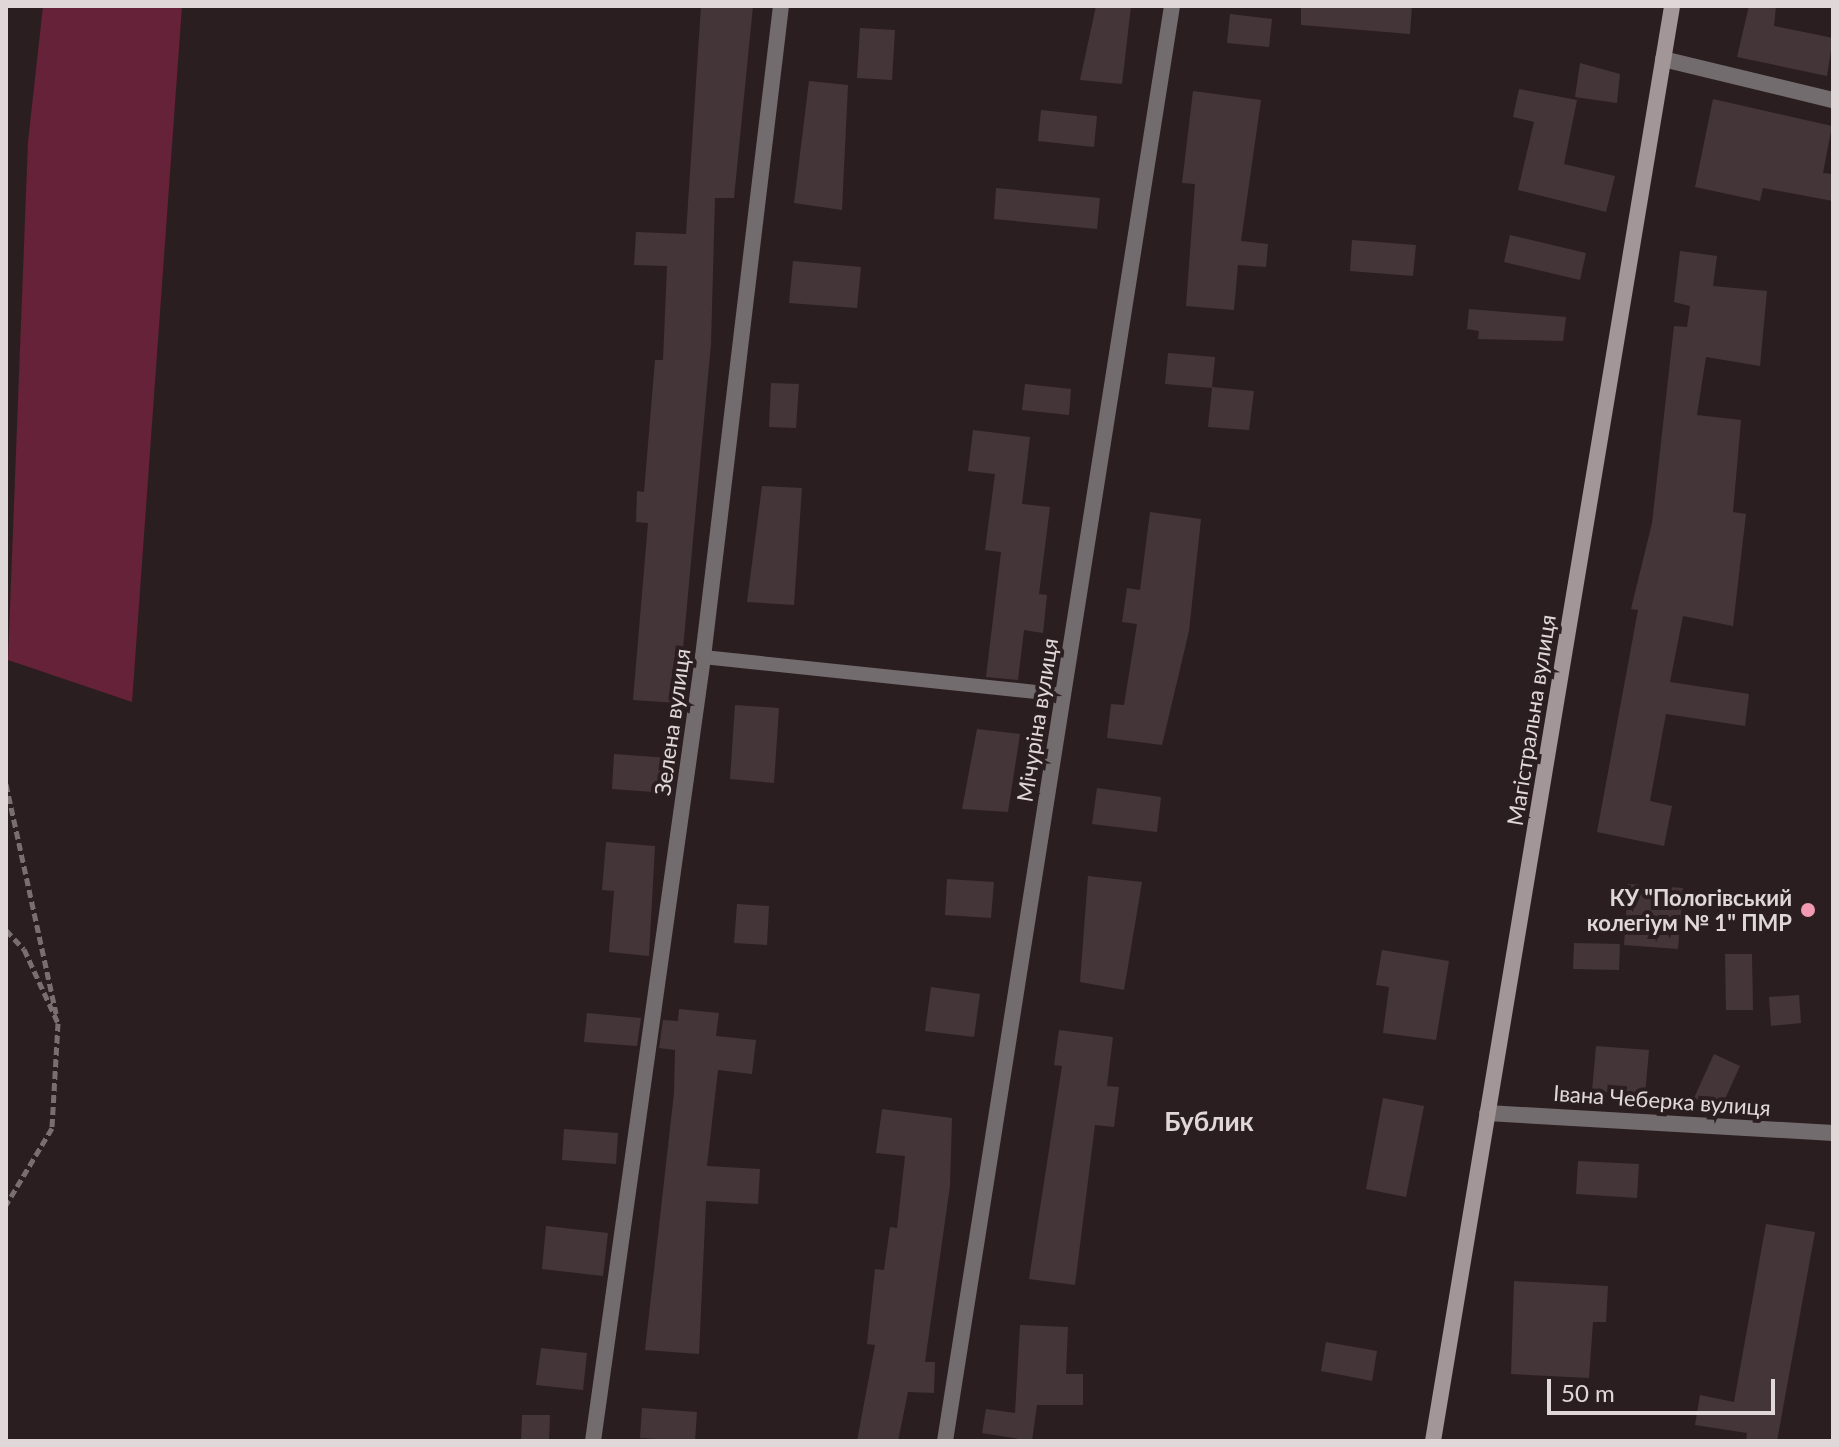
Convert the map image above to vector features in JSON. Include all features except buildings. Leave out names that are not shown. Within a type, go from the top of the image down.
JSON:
[{"type":"main road","name":"Магістральна вулиця","points":[[1433,1441],[1672,6]]},
{"type":"street","name":"Зелена вулиця","points":[[593,1441],[703,657],[781,6]]},
{"type":"street","name":"Мічуріна вулиця","points":[[945,1441],[1172,6]]},
{"type":"street","points":[[1663,59],[1833,100]]},
{"type":"street","name":"Івана Чеберка вулиця","points":[[1487,1113],[1833,1133]]},
{"type":"lane","points":[[703,657],[1063,695]]},
{"type":"path","points":[[6,784],[58,1023],[52,1128],[6,1205]]},
{"type":"path","points":[[6,930],[24,949],[58,1023]]},
{"type":"shaded area","points":[[43,6],[182,6],[132,702],[8,660],[28,142]]},
{"type":"place","name":"КУ \"Пологівський колегіум № 1\" ПМР","points":[[1808,910]]},
{"type":"district","name":"Бублик","points":[[1209,1122]]}]
